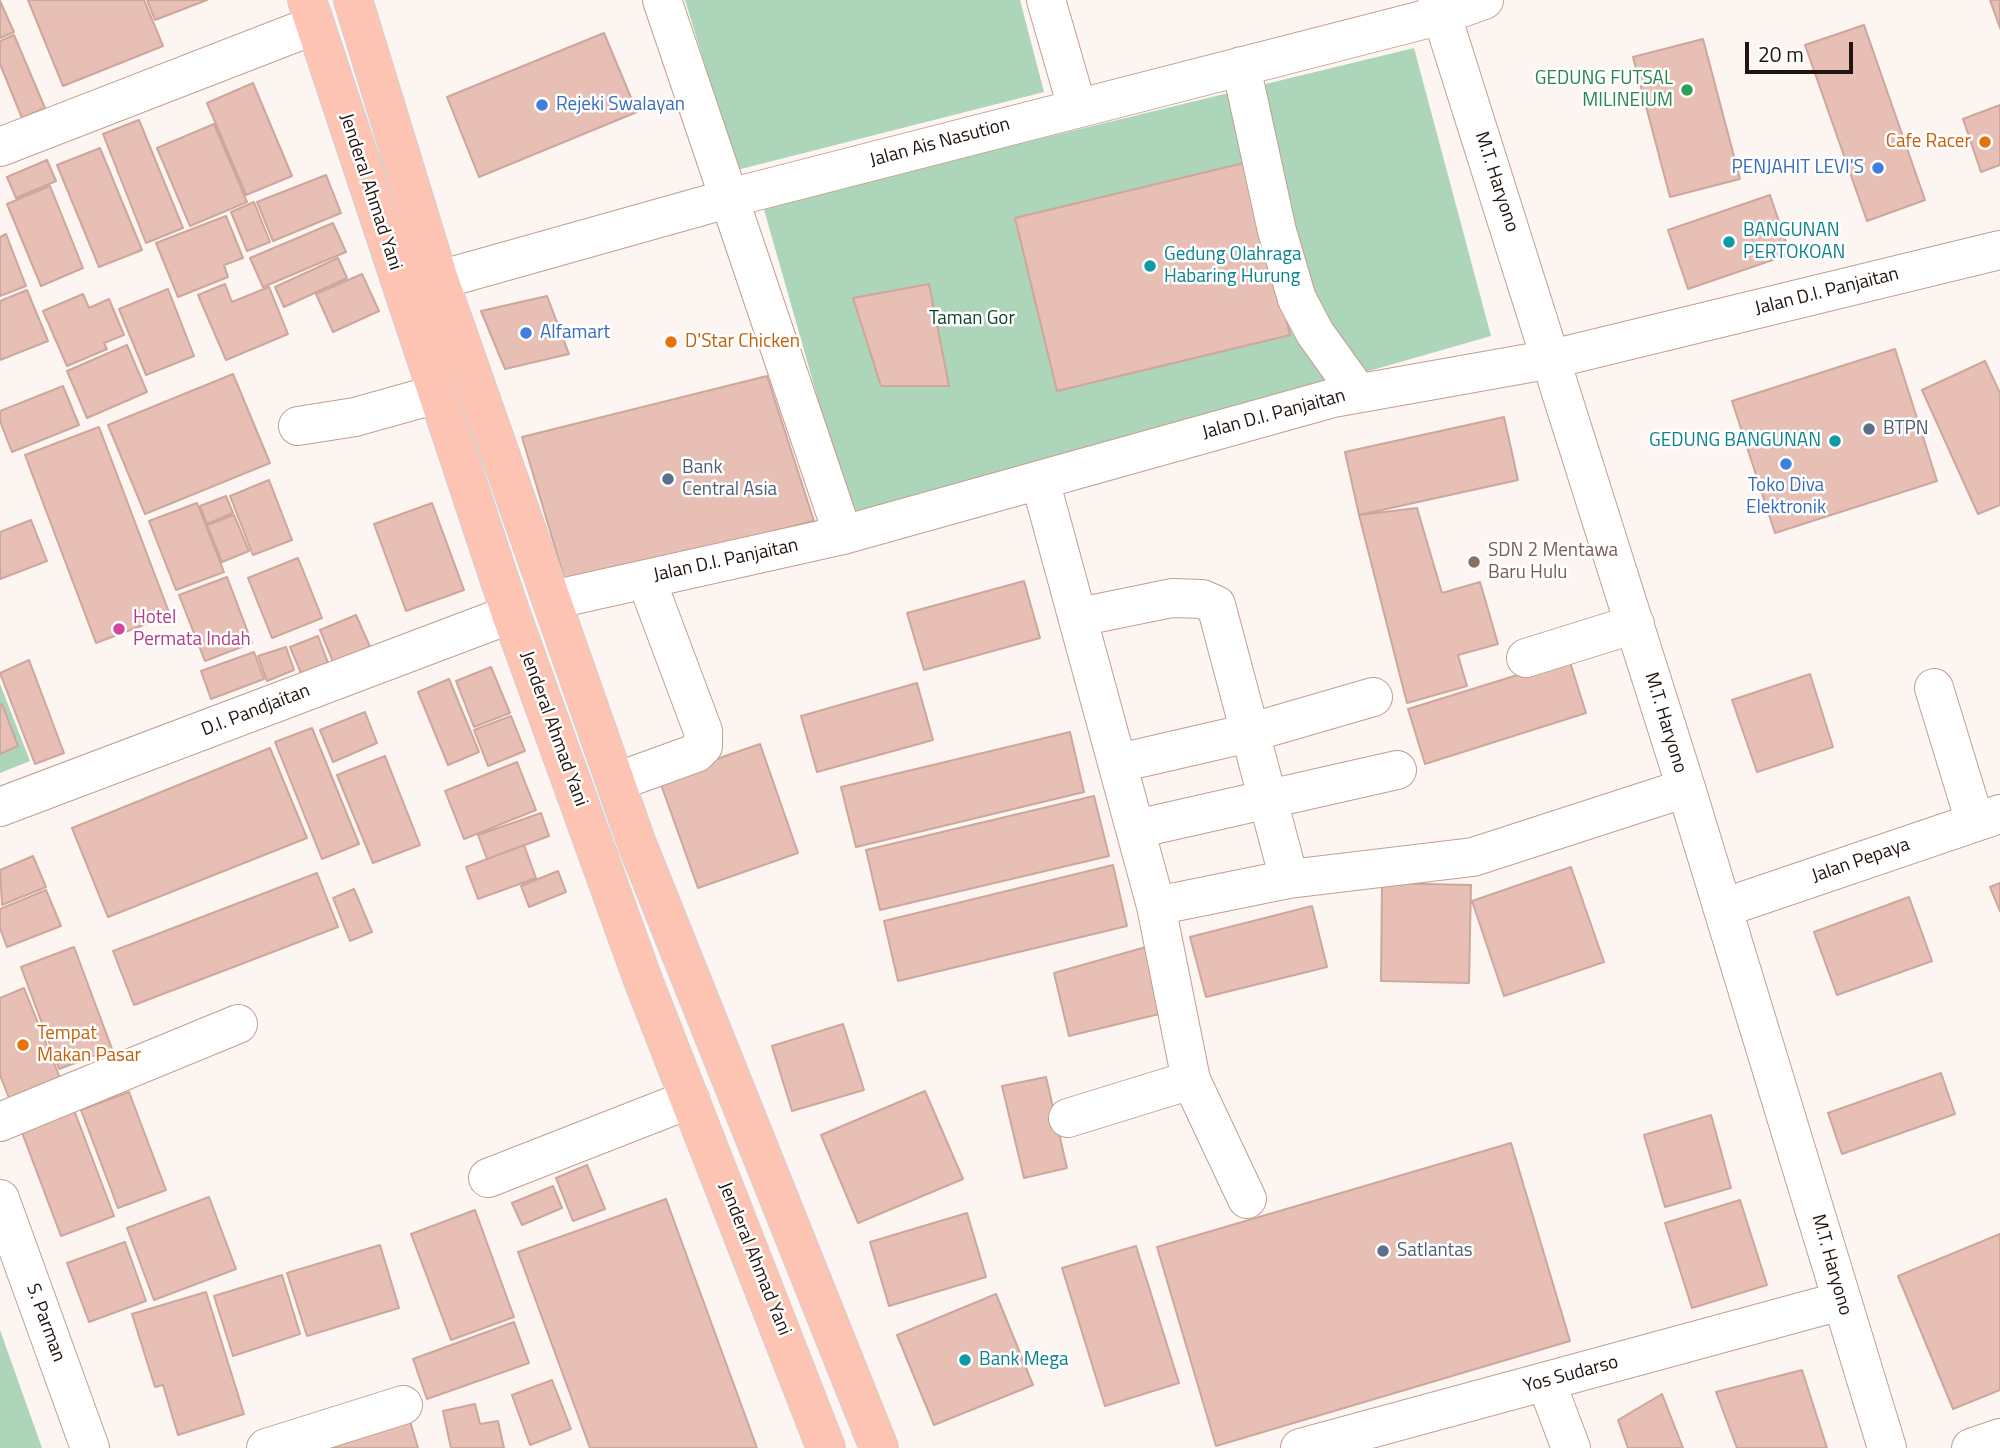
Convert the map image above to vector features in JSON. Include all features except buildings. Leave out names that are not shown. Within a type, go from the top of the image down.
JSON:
[{"type":"highway","name":"Jenderal Ahmad Yani","points":[[353,0],[439,280],[637,844],[879,1448]]},
{"type":"highway","name":"Jenderal Ahmad Yani","points":[[311,13],[511,614],[643,980],[827,1448]]},
{"type":"street","points":[[662,0],[844,536]]},
{"type":"street","points":[[1046,0],[1077,107]]},
{"type":"street","name":"Jalan Ais Nasution","points":[[402,290],[730,199],[1241,66],[1440,8],[1484,0]]},
{"type":"street","name":"M.T. Haryono","points":[[1440,8],[1686,788],[1887,1448]]},
{"type":"street","points":[[0,147],[311,13]]},
{"type":"street","points":[[1241,66],[1277,231],[1297,299],[1320,342],[1358,393]]},
{"type":"street","name":"Jalan D.I. Panjaitan","points":[[552,600],[844,536],[1304,405],[1552,359],[2000,250]]},
{"type":"street","points":[[298,426],[355,417],[437,394]]},
{"type":"street","points":[[1040,480],[1156,906],[1191,1080],[1247,1199]]},
{"type":"street","points":[[616,782],[696,753],[703,746],[703,731],[646,579]]},
{"type":"street","points":[[1079,617],[1172,598],[1202,599],[1216,605],[1266,802],[1289,879]]},
{"type":"street","name":"D.I. Pandjaitan","points":[[0,807],[511,614]]},
{"type":"street","points":[[1525,658],[1635,624]]},
{"type":"street","points":[[1934,688],[1988,818]]},
{"type":"street","points":[[1119,763],[1249,733],[1373,697]]},
{"type":"street","points":[[1136,829],[1266,802],[1397,770]]},
{"type":"street","points":[[1156,906],[1289,879],[1473,857],[1686,788]]},
{"type":"street","name":"Jalan Pepaya","points":[[1723,908],[1988,818]]},
{"type":"street","points":[[0,1122],[238,1024]]},
{"type":"street","points":[[1068,1118],[1191,1080]]},
{"type":"street","points":[[488,1178],[690,1099]]},
{"type":"street","name":"S. Parman","points":[[0,1199],[90,1448]]},
{"type":"street","name":"Yos Sudarso","points":[[1300,1448],[1841,1301]]},
{"type":"street","points":[[1546,1382],[1571,1448]]},
{"type":"street","points":[[266,1448],[403,1405]]},
{"type":"street","points":[[1971,1448],[2000,1438]]},
{"type":"green space","points":[[685,0],[1020,0],[1044,92],[737,170]]},
{"type":"green space","name":"Taman Gor","points":[[1414,48],[1491,336],[852,519],[763,206]]},
{"type":"green space","points":[[0,684],[30,761],[0,773]]},
{"type":"green space","points":[[0,1330],[42,1448],[0,1448]]},
{"type":"place","name":"GEDUNG FUTSAL MILINEIUM","points":[[1687,90]]},
{"type":"place","name":"Rejeki Swalayan","points":[[542,105]]},
{"type":"place","name":"Cafe Racer","points":[[1985,142]]},
{"type":"place","name":"PENJAHIT LEVI'S","points":[[1878,168]]},
{"type":"place","name":"BANGUNAN PERTOKOAN","points":[[1729,242]]},
{"type":"place","name":"Gedung Olahraga Habaring Hurung","points":[[1150,266]]},
{"type":"place","name":"Alfamart","points":[[526,333]]},
{"type":"place","name":"D'Star Chicken","points":[[671,342]]},
{"type":"place","name":"BTPN","points":[[1869,429]]},
{"type":"place","name":"GEDUNG BANGUNAN","points":[[1835,441]]},
{"type":"place","name":"Toko Diva Elektronik","points":[[1786,464]]},
{"type":"place","name":"Bank Central Asia","points":[[668,479]]},
{"type":"place","name":"SDN 2 Mentawa Baru Hulu","points":[[1474,562]]},
{"type":"place","name":"Hotel Permata Indah","points":[[119,629]]},
{"type":"place","name":"Tempat Makan Pasar","points":[[23,1045]]},
{"type":"place","name":"Satlantas","points":[[1383,1251]]},
{"type":"place","name":"Bank Mega","points":[[965,1360]]}]
